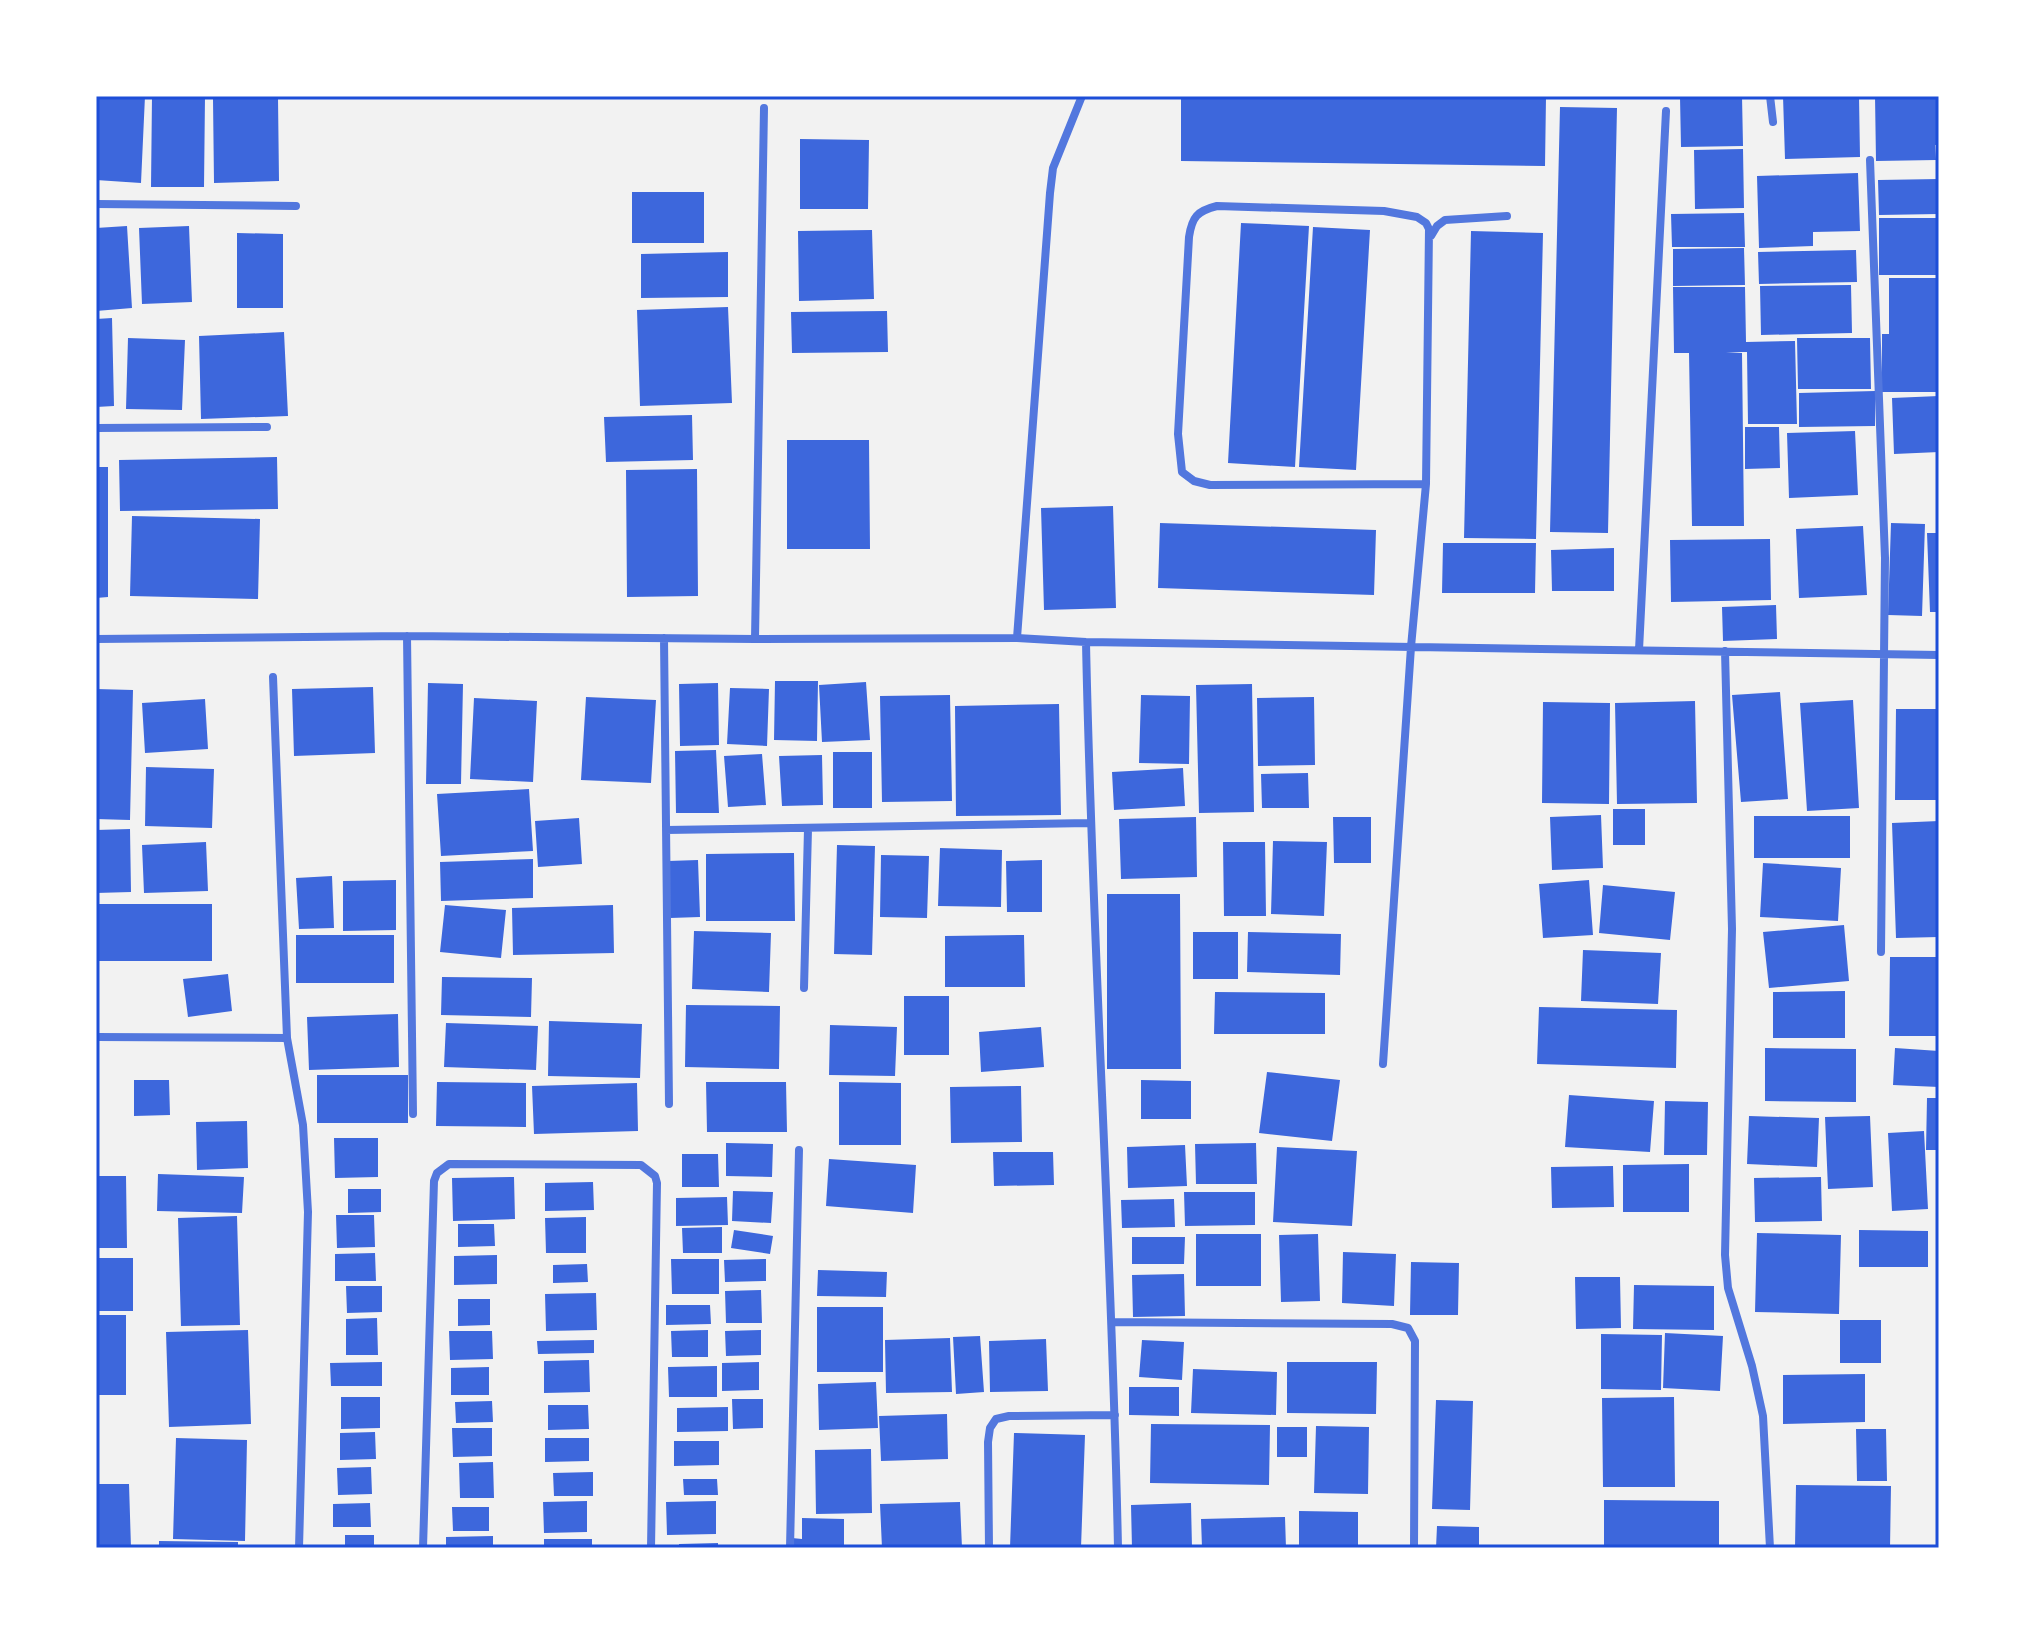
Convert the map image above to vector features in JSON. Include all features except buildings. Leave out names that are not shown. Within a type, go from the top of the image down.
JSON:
[{"type":"street","points":[[1017,638],[1050,193],[1053,168],[1082,96]]},
{"type":"street","points":[[1770,96],[1773,122]]},
{"type":"street","points":[[755,639],[764,108]]},
{"type":"street","points":[[1639,650],[1666,111]]},
{"type":"street","points":[[1870,160],[1885,558],[1881,952]]},
{"type":"street","points":[[96,204],[296,206]]},
{"type":"street","points":[[1383,1064],[1411,647],[1426,484],[1430,237],[1426,223],[1417,217],[1384,211],[1217,206],[1196,214],[1191,222],[1189,237],[1178,434],[1182,472],[1202,484],[1426,484]]},
{"type":"street","points":[[1430,237],[1445,220],[1507,216]]},
{"type":"street","points":[[96,428],[267,427]]},
{"type":"street","points":[[96,639],[407,636],[1017,638],[1086,642],[1939,655]]},
{"type":"street","points":[[407,636],[413,1114]]},
{"type":"street","points":[[664,638],[669,1104]]},
{"type":"street","points":[[1086,642],[1089,823],[1112,1322],[1118,1548]]},
{"type":"street","points":[[1725,651],[1732,929],[1725,1255],[1728,1288],[1752,1366],[1763,1416],[1770,1548]]},
{"type":"street","points":[[273,677],[287,1038],[303,1125],[308,1212],[299,1548]]},
{"type":"street","points":[[666,830],[1089,823]]},
{"type":"street","points":[[804,988],[808,829]]},
{"type":"street","points":[[96,1037],[287,1038]]},
{"type":"street","points":[[790,1548],[799,1150]]},
{"type":"street","points":[[423,1548],[434,1181],[437,1173],[449,1164],[641,1165],[655,1176],[651,1548]]},
{"type":"street","points":[[1112,1322],[1392,1324],[1408,1328],[1415,1341],[1414,1548]]},
{"type":"street","points":[[989,1548],[988,1442],[990,1428],[996,1419],[1009,1416],[1115,1415]]}]
